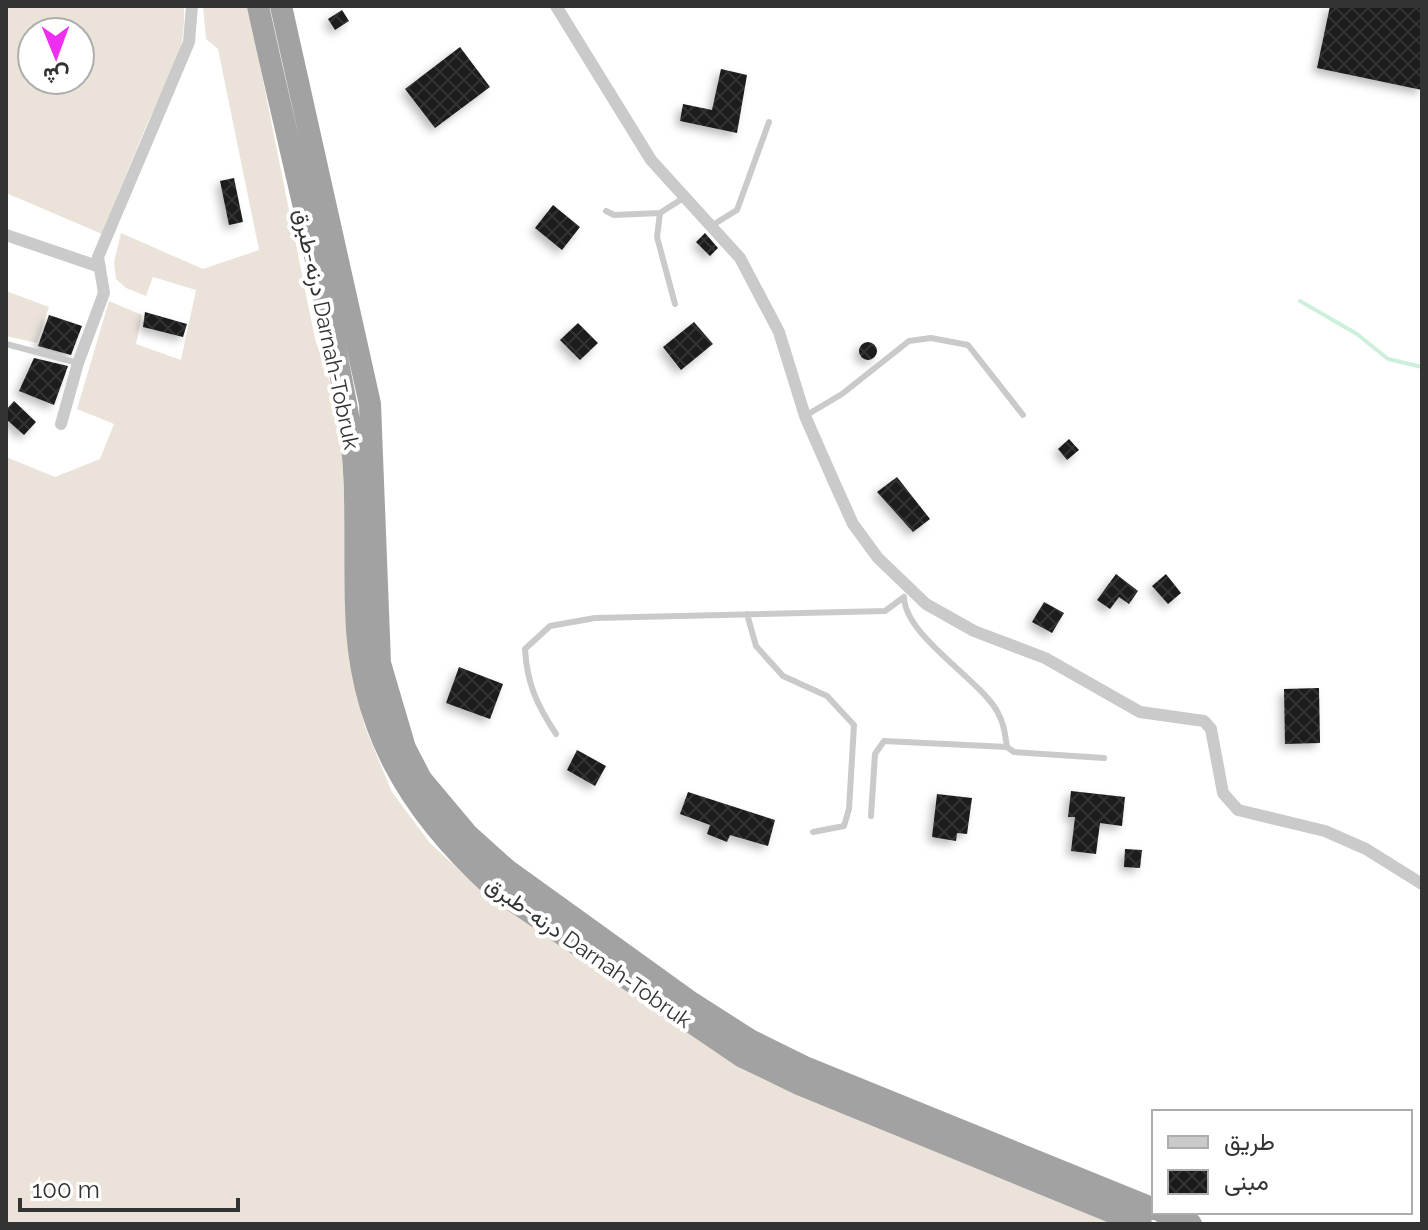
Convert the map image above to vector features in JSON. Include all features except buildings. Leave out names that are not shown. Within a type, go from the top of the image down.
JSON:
[{"type":"highway","name":"درنه-طبرق Darnah-Tobruk","points":[[258,6],[354,450],[356,613],[368,705],[405,786],[472,868],[493,887],[741,1056],[799,1084],[1141,1224]]},
{"type":"highway","name":"درنه-طبرق Darnah-Tobruk","points":[[281,6],[370,404],[375,454],[380,663],[401,736],[421,779],[496,862],[689,1001],[750,1040],[807,1068],[1152,1208]]},
{"type":"highway","points":[[1167,1214],[1191,1224]]},
{"type":"street","points":[[61,424],[78,363],[104,293],[98,257],[189,42],[192,6]]},
{"type":"street","points":[[556,6],[635,137],[740,258],[779,332],[805,416],[853,524],[904,591],[974,631],[1045,658],[1140,712],[1204,721],[1211,729],[1223,793],[1238,810],[1325,831],[1366,849],[1422,884]]},
{"type":"street","points":[[6,235],[100,267]]},
{"type":"lane","points":[[711,226],[737,210],[769,122]]},
{"type":"lane","points":[[606,211],[614,215],[660,213],[685,197]]},
{"type":"lane","points":[[660,213],[657,237],[675,304]]},
{"type":"lane","points":[[805,416],[842,394],[909,341],[931,338],[968,345],[1023,415]]},
{"type":"lane","points":[[6,344],[78,363]]},
{"type":"lane","points":[[556,734],[535,701],[526,679],[525,649],[550,626],[595,618],[885,611],[904,591]]},
{"type":"lane","points":[[904,591],[905,607],[926,636],[996,709],[1004,728],[1007,747]]},
{"type":"lane","points":[[747,614],[756,646],[783,676],[827,696],[854,725],[849,809],[844,826],[813,832]]},
{"type":"lane","points":[[871,816],[875,754],[884,741],[1007,747],[1014,752],[1104,758]]},
{"type":"shaded area","points":[[6,6],[184,6],[178,57],[102,234],[6,193]]},
{"type":"shaded area","points":[[203,6],[248,6],[315,339],[340,411],[352,672],[365,727],[392,792],[430,843],[472,882],[685,1025],[1127,1224],[6,1224],[6,457],[55,477],[100,459],[114,424],[77,409],[109,301],[142,315],[136,344],[181,360],[196,290],[153,277],[146,296],[126,288],[116,279],[114,262],[121,233],[203,269],[259,250],[218,49],[206,39]]},
{"type":"shaded area","points":[[6,291],[49,307],[37,343],[6,336]]},
{"type":"waterway","points":[[1300,301],[1357,334],[1388,359],[1422,367]]}]
